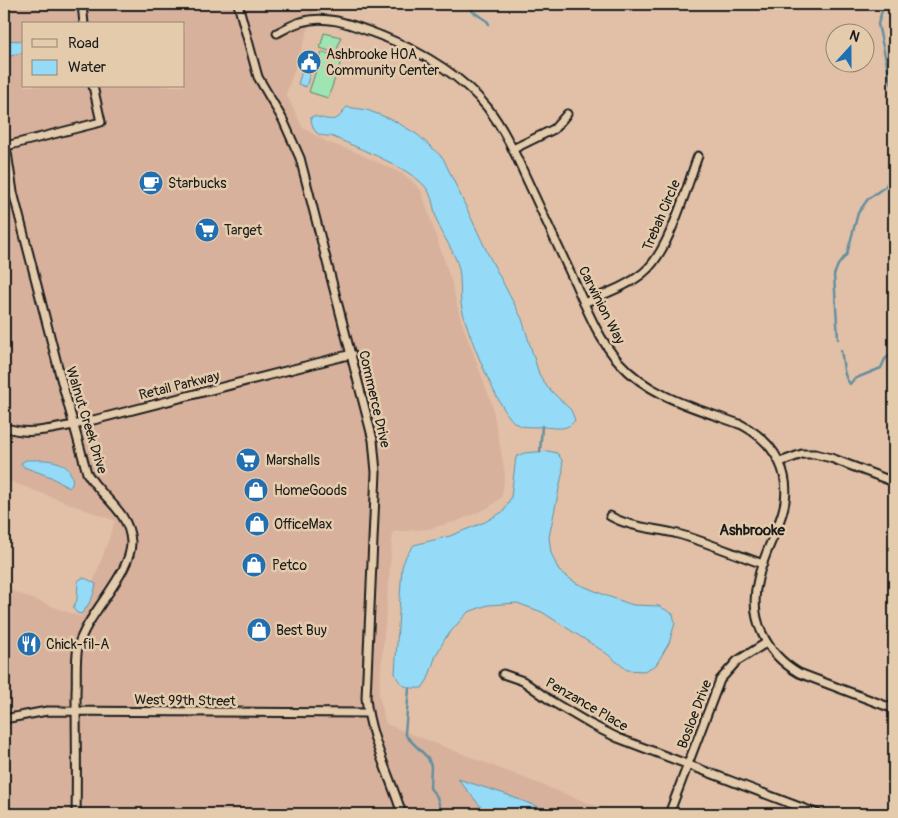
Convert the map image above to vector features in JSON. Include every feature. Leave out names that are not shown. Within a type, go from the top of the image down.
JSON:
[{"type":"street","points":[[82,4],[84,22]]},
{"type":"street","name":"Commerce Drive","points":[[238,4],[258,77],[288,130],[300,158],[367,413],[375,455],[367,713],[373,736],[402,814]]},
{"type":"street","name":"Carwinion Way","points":[[278,33],[307,20],[332,20],[356,26],[411,48],[440,65],[469,88],[491,112],[513,150],[584,303],[606,345],[619,362],[638,380],[667,397],[748,428],[767,443],[780,462],[786,487],[784,507],[756,588],[756,606],[760,628],[766,643],[787,665],[799,673],[894,709]]},
{"type":"street","name":"Walnut Creek Drive","points":[[76,814],[76,711],[80,640],[88,623],[126,564],[131,543],[124,517],[116,506],[94,485],[87,473],[13,192],[6,146],[101,122],[93,88]]},
{"type":"street","points":[[513,150],[554,129],[567,114]]},
{"type":"street","name":"Trebah Circle","points":[[584,303],[630,282],[656,259],[666,240],[698,156]]},
{"type":"street","name":"Retail Parkway","points":[[4,427],[12,430],[39,431],[74,424],[352,354]]},
{"type":"street","name":"Retail Parkway","points":[[4,434],[12,430]]},
{"type":"street","points":[[780,462],[796,456],[815,454],[831,458],[894,482]]},
{"type":"street","points":[[610,516],[628,525],[687,536],[763,564]]},
{"type":"street","name":"Bosloe Drive","points":[[669,814],[714,694],[724,675],[742,657],[766,643]]},
{"type":"street","name":"Penzance Place","points":[[503,674],[523,681],[559,706],[618,738],[818,814]]},
{"type":"street","name":"West 99th Street","points":[[4,719],[47,711],[367,713]]},
{"type":"shaded area","points":[[4,4],[317,4],[286,94],[303,128],[329,143],[351,150],[405,175],[421,190],[451,281],[461,320],[492,404],[505,473],[502,497],[488,508],[458,521],[428,529],[393,532],[379,694],[386,724],[604,809],[602,814],[4,814],[4,588],[81,617],[115,521],[4,479]]},
{"type":"green space","points":[[324,33],[341,37],[336,53],[320,48]]},
{"type":"green space","points":[[322,52],[342,58],[328,98],[309,92]]},
{"type":"water","points":[[4,40],[22,41],[22,53],[4,58]]},
{"type":"water","points":[[302,71],[310,74],[306,87],[298,84]]},
{"type":"water","points":[[347,107],[367,110],[393,120],[418,135],[443,158],[489,256],[522,319],[539,374],[547,387],[571,410],[575,420],[572,424],[557,428],[529,427],[518,425],[508,415],[491,385],[468,330],[461,303],[459,269],[437,221],[429,192],[423,184],[399,168],[331,136],[319,134],[314,129],[311,117],[323,119],[336,118]]},
{"type":"water","points":[[548,451],[557,453],[562,460],[563,470],[549,537],[551,553],[559,571],[576,583],[607,596],[633,605],[659,606],[673,614],[675,623],[669,643],[656,665],[644,671],[627,670],[606,653],[542,612],[517,603],[488,605],[468,612],[446,637],[436,655],[428,679],[422,688],[405,686],[399,681],[395,673],[402,567],[406,556],[414,545],[450,536],[485,522],[504,511],[511,497],[516,457],[524,453]]},
{"type":"water","points":[[26,460],[46,460],[59,463],[69,471],[73,482],[69,488],[51,477],[24,467],[21,463]]},
{"type":"water","points":[[82,578],[96,584],[91,600],[81,614],[77,613],[73,608],[77,600],[78,581]]},
{"type":"water","points":[[458,779],[505,794],[556,814],[487,814]]},
{"type":"waterway","points":[[472,4],[472,11],[489,24]]},
{"type":"waterway","points":[[884,4],[878,24],[891,83],[894,87]]},
{"type":"waterway","points":[[838,339],[834,275],[838,265],[847,254],[858,213],[868,199],[886,186],[894,166]]},
{"type":"waterway","points":[[841,351],[844,372],[850,384],[854,379],[881,368],[885,359],[894,352]]},
{"type":"waterway","points":[[540,452],[542,426]]},
{"type":"waterway","points":[[409,689],[405,733],[428,758],[431,766],[430,788],[437,797],[442,814]]},
{"type":"place","name":"Ashbrooke HOA Community Center","points":[[309,62]]},
{"type":"place","name":"Starbucks","points":[[151,183]]},
{"type":"place","name":"Target","points":[[207,230]]},
{"type":"place","name":"Marshalls","points":[[248,460]]},
{"type":"place","name":"HomeGoods","points":[[256,490]]},
{"type":"place","name":"OfficeMax","points":[[257,524]]},
{"type":"place","name":"Petco","points":[[254,565]]},
{"type":"place","name":"Best Buy","points":[[259,630]]},
{"type":"place","name":"Chick-fil-A","points":[[29,644]]},
{"type":"district","name":"Ashbrooke","points":[[752,530]]}]
